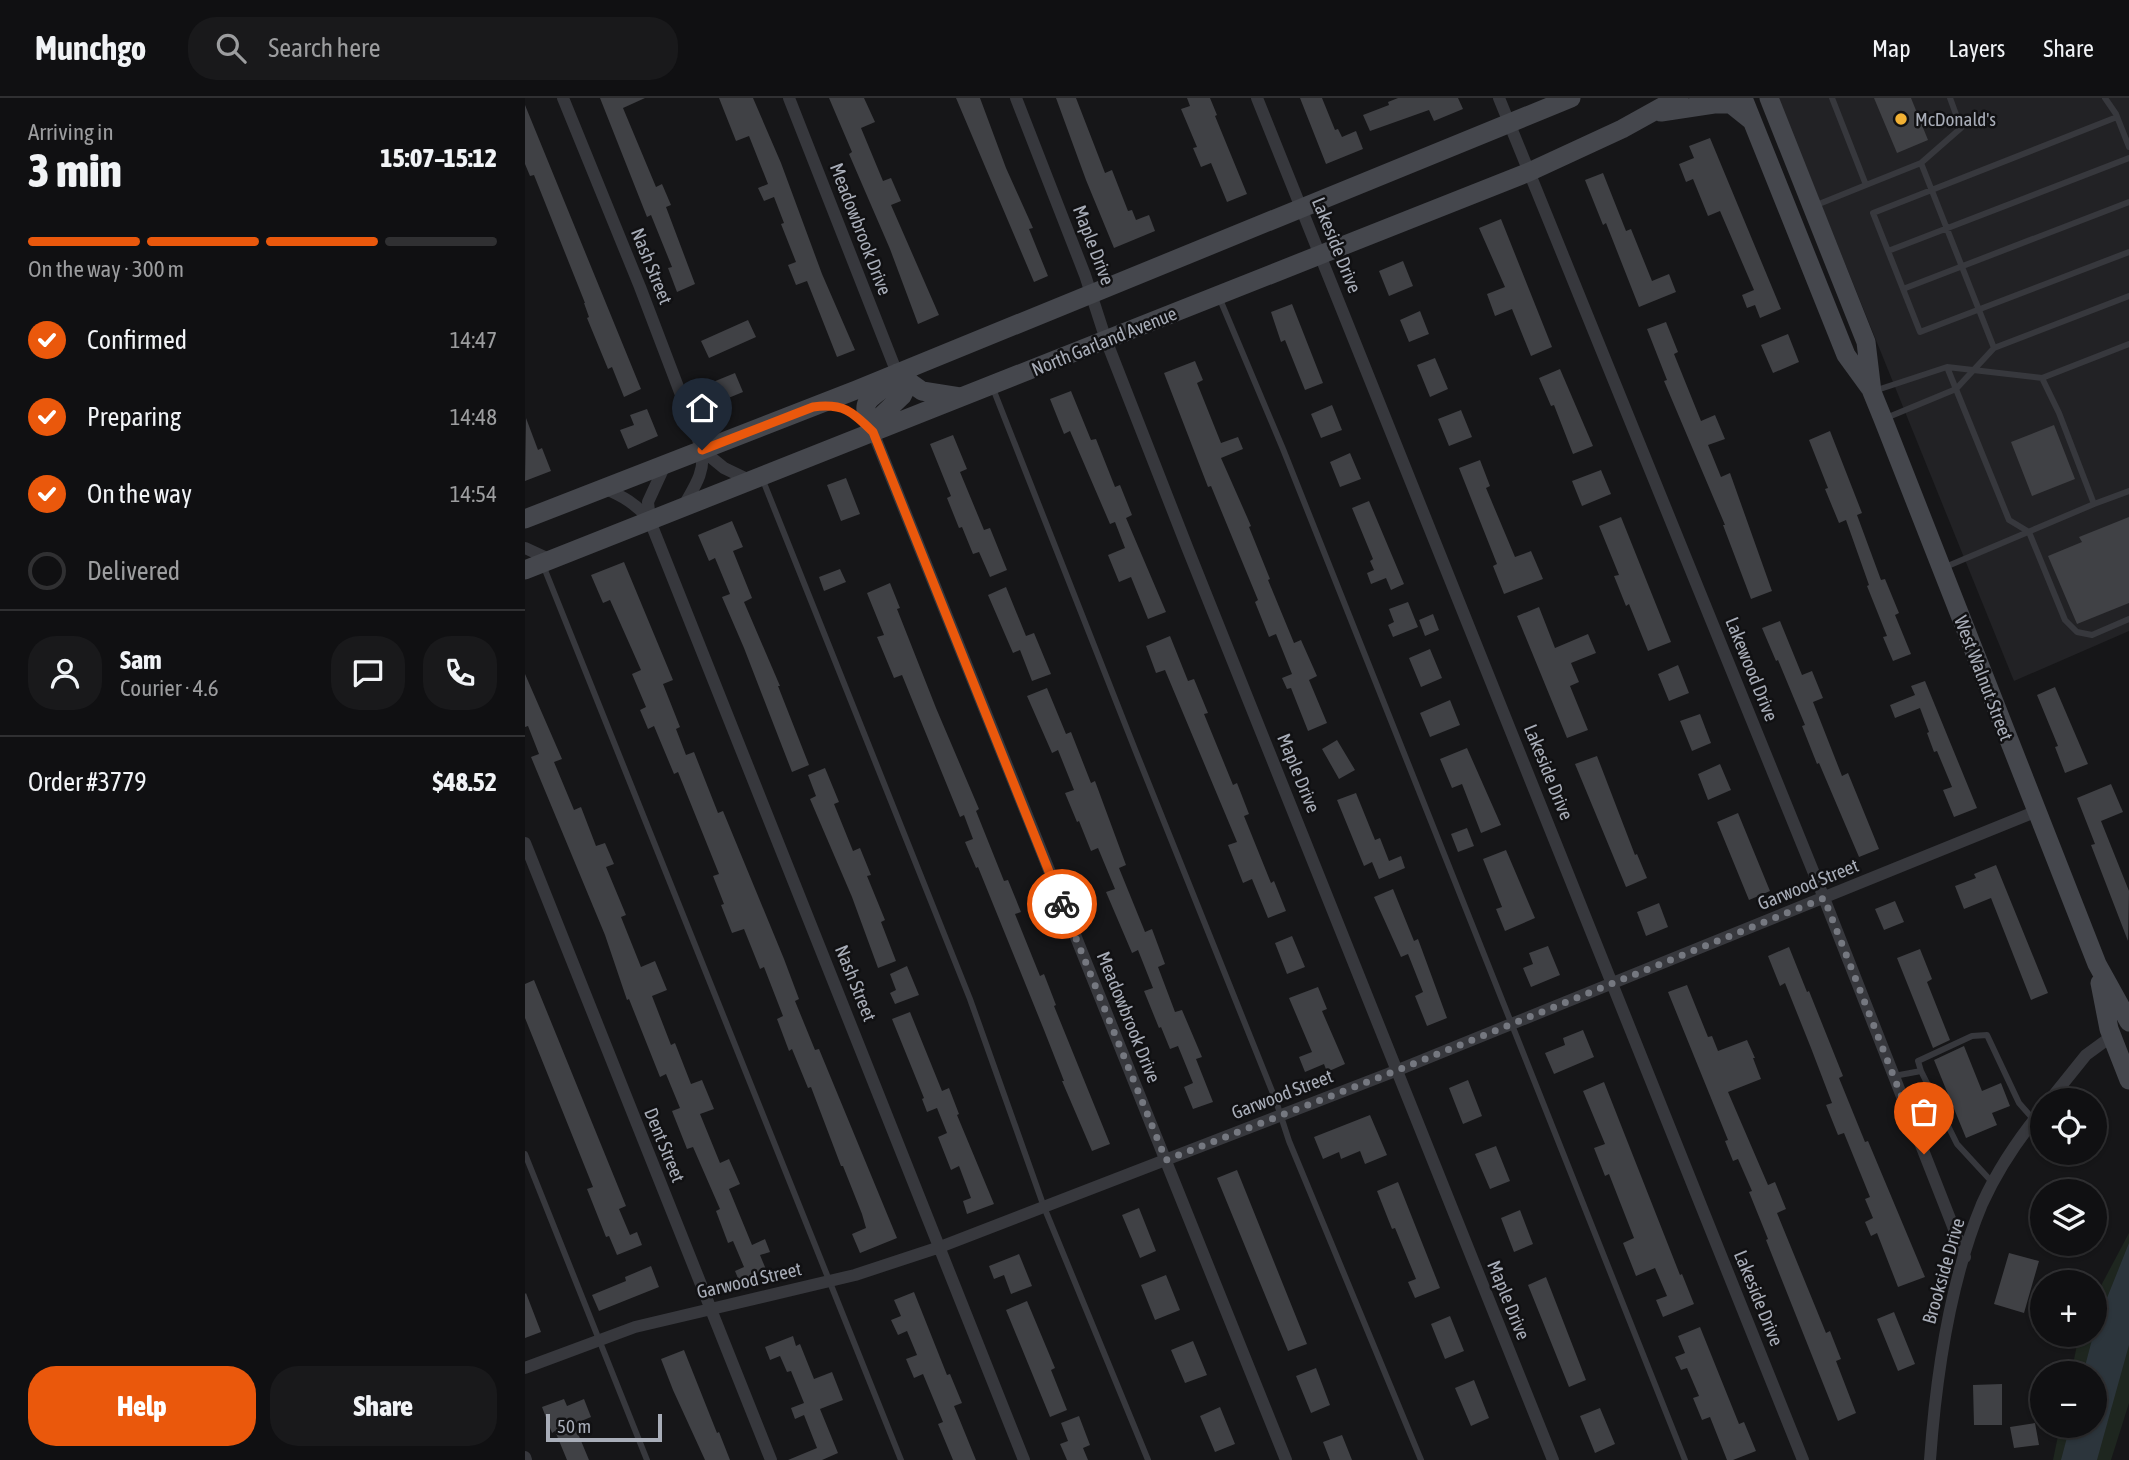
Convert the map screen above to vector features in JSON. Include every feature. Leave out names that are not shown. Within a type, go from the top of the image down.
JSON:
[{"type":"main road","points":[[525,519],[813,407],[1571,98]]},
{"type":"main road","name":"North Garland Avenue","points":[[540,565],[1529,172],[1622,129],[1678,98]]},
{"type":"main road","name":"West Walnut Street","points":[[1743,98],[1846,355],[1872,392],[2097,964],[2129,1022]]},
{"type":"main road","name":"West Walnut Street","points":[[1769,98],[1866,342],[1872,392]]},
{"type":"main road","points":[[1650,113],[1731,104],[1753,121]]},
{"type":"main road","points":[[813,407],[827,405],[852,411],[873,432],[880,417],[905,390],[897,373]]},
{"type":"main road","points":[[897,373],[922,391],[961,397]]},
{"type":"main road","name":"West Walnut Street","points":[[2097,964],[2112,1036],[2129,1080]]},
{"type":"street","name":"Nash Street","points":[[563,98],[640,287],[702,450],[701,477],[682,508]]},
{"type":"street","name":"Meadowbrook Drive","points":[[789,98],[897,373]]},
{"type":"street","name":"Maple Drive","points":[[1016,98],[1092,293],[1106,340],[1553,1460]]},
{"type":"street","name":"Lakeside Drive","points":[[1257,98],[1803,1460]]},
{"type":"street","name":"Lakewood Drive","points":[[1499,98],[1824,898],[1965,1257]]},
{"type":"street","name":"Meadowbrook Drive","points":[[873,432],[1286,1460]]},
{"type":"street","points":[[702,450],[724,468],[756,478]]},
{"type":"street","name":"Nash Street","points":[[665,464],[648,502],[650,521],[1024,1460]]},
{"type":"street","name":"Nash Street","points":[[603,488],[630,501],[650,521]]},
{"type":"street","points":[[525,548],[540,565]]},
{"type":"street","name":"Garwood Street","points":[[525,1368],[635,1327],[830,1281],[940,1247],[1398,1070],[2037,811]]},
{"type":"street","name":"Dent Street","points":[[525,843],[771,1460]]},
{"type":"street","points":[[2059,1088],[2086,1055],[2112,1036]]},
{"type":"street","name":"Brookside Drive","points":[[1930,1460],[1933,1406],[1946,1325],[1965,1257],[1982,1204],[2004,1164],[2030,1127]]},
{"type":"lane","points":[[1832,98],[1866,185]]},
{"type":"lane","points":[[1812,206],[1921,163],[1961,128],[1950,98]]},
{"type":"lane","points":[[2105,98],[2117,117],[2129,147]]},
{"type":"lane","points":[[2117,117],[1873,213],[1920,332],[2129,252]]},
{"type":"lane","points":[[1888,251],[2129,158]]},
{"type":"lane","points":[[1921,163],[1994,348]]},
{"type":"lane","points":[[1903,289],[2129,202]]},
{"type":"lane","points":[[1219,295],[1283,449],[1685,1460]]},
{"type":"lane","points":[[1883,419],[1956,389],[1994,348],[2129,296]]},
{"type":"lane","points":[[1872,392],[1947,367],[2042,378],[2129,344]]},
{"type":"lane","points":[[1947,367],[2009,520],[2029,532],[2066,620],[2077,632],[2092,635],[2129,619]]},
{"type":"lane","points":[[2042,378],[2059,413],[2094,505]]},
{"type":"lane","points":[[991,386],[1272,1088],[1280,1116],[1421,1460]]},
{"type":"lane","points":[[756,478],[970,999],[1044,1207],[1148,1460]]},
{"type":"lane","points":[[1941,569],[2129,491]]},
{"type":"lane","points":[[540,565],[901,1460]]},
{"type":"lane","points":[[1993,1184],[1957,1144],[1918,1061],[1972,1036],[1987,1035],[2019,1103],[2030,1110]]},
{"type":"lane","points":[[1894,1076],[1921,1071]]},
{"type":"lane","points":[[525,1154],[647,1460]]},
{"type":"shaded area","points":[[1778,98],[2129,98],[2129,631],[2014,681]]},
{"type":"shaded area","points":[[2129,1233],[2129,1403],[2111,1460],[2053,1460],[2058,1438],[2107,1438],[2107,1361],[2074,1361],[2077,1347],[2107,1347],[2107,1274]]},
{"type":"shaded area","points":[[2129,1243],[2129,1345],[2107,1424],[2107,1361],[2086,1361],[2090,1347],[2107,1347],[2107,1298]]},
{"type":"shaded area","points":[[2067,1438],[2103,1438],[2097,1460],[2061,1460]]},
{"type":"building","points":[[600,98],[645,98],[623,108],[656,187],[662,184],[671,205],[666,207],[695,284],[677,292],[668,268],[672,267],[651,215],[647,217]]},
{"type":"building","points":[[719,98],[753,98],[855,350],[837,357],[807,281],[796,285],[788,265],[796,262],[781,224],[784,223],[774,197],[764,201],[758,188],[768,184],[749,136],[736,141]]},
{"type":"building","points":[[829,98],[864,98],[875,122],[861,128],[883,181],[891,178],[901,201],[891,205],[939,315],[918,324]]},
{"type":"building","points":[[956,98],[980,98],[1006,168],[1033,228],[1029,229],[1048,276],[1034,282]]},
{"type":"building","points":[[1056,98],[1076,98],[1105,173],[1112,170],[1128,211],[1132,210],[1136,220],[1149,215],[1155,231],[1114,248]]},
{"type":"building","points":[[1187,98],[1210,98],[1247,194],[1227,202],[1211,163],[1201,167],[1193,148],[1197,147],[1181,109],[1190,106]]},
{"type":"building","points":[[1300,98],[1322,98],[1335,130],[1338,129],[1342,137],[1356,131],[1363,149],[1326,164]]},
{"type":"building","points":[[1398,98],[1458,98],[1463,109],[1434,121],[1429,110],[1370,131],[1363,115],[1389,105],[1388,102]]},
{"type":"building","name":"McDonald's","points":[[1874,98],[1911,98],[1928,140],[1897,153]]},
{"type":"building","points":[[525,105],[641,389],[624,397],[612,367],[608,369],[587,318],[589,317],[585,303],[534,175],[530,176],[525,164]]},
{"type":"building","points":[[1710,138],[1781,309],[1760,318],[1755,305],[1747,308],[1742,295],[1754,290],[1720,211],[1708,216],[1693,179],[1686,182],[1679,164],[1694,158],[1689,146]]},
{"type":"building","points":[[1603,173],[1626,231],[1631,229],[1652,281],[1669,274],[1676,292],[1639,307],[1606,223],[1603,225],[1585,180]]},
{"type":"building","points":[[1501,219],[1552,347],[1531,356],[1512,309],[1495,316],[1487,294],[1505,287],[1479,228]]},
{"type":"building","points":[[1403,261],[1413,286],[1389,296],[1379,271]]},
{"type":"building","points":[[1292,304],[1323,383],[1305,390],[1285,340],[1281,342],[1271,312]]},
{"type":"building","points":[[1420,311],[1429,334],[1409,342],[1400,320]]},
{"type":"building","points":[[748,320],[756,337],[709,358],[701,341]]},
{"type":"building","points":[[1666,322],[1678,352],[1674,354],[1701,421],[1715,415],[1725,439],[1708,445],[1721,477],[1730,473],[1772,591],[1751,599],[1725,525],[1664,381],[1667,380],[1647,329]]},
{"type":"building","points":[[1788,334],[1799,362],[1773,373],[1761,345]]},
{"type":"building","points":[[1435,358],[1448,389],[1430,397],[1417,365]]},
{"type":"building","points":[[1195,361],[1203,380],[1197,383],[1221,443],[1238,437],[1243,449],[1221,458],[1251,526],[1249,527],[1270,579],[1268,580],[1294,643],[1301,640],[1317,676],[1309,680],[1327,723],[1308,731],[1291,688],[1287,689],[1282,678],[1292,674],[1276,634],[1269,637],[1255,602],[1258,600],[1211,486],[1208,487],[1164,373]]},
{"type":"building","points":[[1560,369],[1593,446],[1573,454],[1554,405],[1551,406],[1539,378]]},
{"type":"building","points":[[735,373],[743,392],[721,401],[713,382]]},
{"type":"building","points":[[1071,391],[1091,440],[1096,439],[1115,487],[1120,485],[1132,515],[1126,518],[1166,612],[1148,619],[1131,577],[1119,582],[1108,555],[1125,548],[1115,522],[1110,524],[1070,431],[1064,434],[1050,399]]},
{"type":"building","points":[[1332,405],[1342,430],[1321,438],[1311,414]]},
{"type":"building","points":[[647,409],[658,436],[628,449],[620,430],[634,425],[630,415]]},
{"type":"building","points":[[1461,410],[1472,437],[1449,446],[1438,419]]},
{"type":"building","points":[[526,418],[538,450],[542,448],[551,471],[525,481]]},
{"type":"building","points":[[2054,425],[2075,479],[2032,496],[2011,442]]},
{"type":"building","points":[[1830,431],[1862,513],[1857,515],[1881,580],[1885,579],[1899,613],[1895,615],[1911,654],[1893,661],[1883,637],[1887,636],[1867,586],[1869,585],[1846,520],[1839,523],[1809,440]]},
{"type":"building","points":[[953,435],[967,469],[960,472],[984,530],[990,528],[1007,570],[990,577],[979,552],[973,554],[962,527],[959,528],[947,498],[951,496],[930,444]]},
{"type":"building","points":[[1350,453],[1361,479],[1340,487],[1330,462]]},
{"type":"building","points":[[1480,460],[1490,486],[1486,488],[1515,557],[1531,551],[1543,579],[1504,594],[1493,566],[1497,564],[1459,468]]},
{"type":"building","points":[[1601,470],[1611,494],[1582,506],[1572,481]]},
{"type":"building","points":[[846,478],[860,514],[841,521],[827,485]]},
{"type":"building","points":[[1369,501],[1404,584],[1391,590],[1386,578],[1371,584],[1367,573],[1374,570],[1370,561],[1373,559],[1352,508]]},
{"type":"building","points":[[1621,517],[1671,642],[1648,651],[1629,604],[1626,606],[1614,576],[1619,575],[1599,526]]},
{"type":"building","points":[[2129,517],[2129,603],[2077,624],[2048,556],[2082,542],[2079,537]]},
{"type":"building","points":[[732,521],[743,547],[733,551],[752,598],[744,602],[780,686],[809,765],[792,772],[722,597],[730,594],[715,558],[709,561],[698,535]]},
{"type":"building","points":[[624,562],[673,680],[663,684],[680,727],[676,729],[686,755],[694,752],[718,813],[723,811],[784,959],[799,999],[795,1001],[815,1050],[819,1049],[897,1238],[860,1253],[852,1234],[866,1228],[843,1166],[811,1087],[808,1088],[792,1049],[789,1051],[777,1019],[783,1016],[764,967],[760,969],[744,929],[732,933],[713,876],[719,874],[678,772],[674,774],[654,726],[648,729],[640,710],[646,707],[632,674],[641,670],[610,600],[603,603],[591,575]]},
{"type":"building","points":[[840,569],[846,582],[824,591],[819,577]]},
{"type":"building","points":[[890,583],[900,608],[897,609],[979,809],[976,811],[1004,881],[1008,880],[1021,912],[1015,914],[1040,976],[1044,974],[1056,1005],[1054,1006],[1110,1144],[1092,1151],[978,867],[976,868],[965,842],[973,839],[964,815],[960,817],[902,675],[894,678],[877,637],[884,635],[867,593]]},
{"type":"building","points":[[1006,587],[1026,636],[1034,633],[1051,674],[1032,681],[1020,650],[1013,653],[988,595]]},
{"type":"building","points":[[1408,602],[1418,627],[1393,637],[1388,625],[1394,622],[1389,609]]},
{"type":"building","points":[[1539,607],[1555,648],[1588,634],[1596,653],[1571,663],[1579,682],[1570,686],[1588,730],[1567,738],[1517,616]]},
{"type":"building","points":[[1433,614],[1439,630],[1425,636],[1419,620]]},
{"type":"building","points":[[1780,621],[1802,675],[1812,671],[1823,698],[1813,702],[1842,776],[1848,773],[1879,849],[1859,857],[1819,763],[1817,764],[1802,726],[1805,725],[1762,628]]},
{"type":"building","points":[[1170,636],[1188,681],[1194,679],[1208,713],[1204,714],[1233,785],[1237,783],[1249,814],[1244,816],[1271,883],[1274,881],[1286,911],[1268,918],[1252,879],[1243,883],[1228,845],[1237,842],[1165,670],[1156,673],[1146,646]]},
{"type":"building","points":[[1430,649],[1442,678],[1421,687],[1409,658]]},
{"type":"building","points":[[1678,665],[1689,693],[1669,701],[1658,674]]},
{"type":"building","points":[[525,674],[562,759],[554,762],[574,810],[581,807],[596,846],[605,843],[614,864],[606,867],[626,915],[621,917],[641,967],[655,961],[667,990],[652,996],[671,1045],[675,1043],[691,1084],[702,1080],[714,1109],[700,1114],[720,1163],[729,1159],[740,1184],[729,1189],[752,1245],[765,1239],[770,1252],[760,1255],[767,1272],[740,1283],[735,1271],[744,1267],[733,1241],[728,1243],[716,1211],[720,1209],[693,1147],[687,1149],[672,1111],[680,1108],[666,1074],[660,1077],[629,999],[627,1000],[605,935],[531,757],[539,754],[528,726],[525,727]]},
{"type":"building","points":[[1925,681],[1977,808],[1954,817],[1943,790],[1952,787],[1937,751],[1934,752],[1920,708],[1895,718],[1890,705],[1915,695],[1911,686]]},
{"type":"building","points":[[2055,687],[2088,764],[2065,773],[2055,747],[2058,746],[2037,695]]},
{"type":"building","points":[[1047,688],[1066,734],[1071,732],[1091,783],[1095,781],[1126,865],[1119,868],[1145,932],[1152,929],[1165,964],[1158,967],[1175,1012],[1182,1010],[1202,1057],[1196,1059],[1213,1102],[1193,1109],[1184,1087],[1193,1083],[1178,1046],[1170,1049],[1144,991],[1153,988],[1138,950],[1132,953],[1106,892],[1115,889],[1098,848],[1091,851],[1079,821],[1077,822],[1065,793],[1074,790],[1058,750],[1052,753],[1027,696]]},
{"type":"building","points":[[1450,700],[1460,725],[1430,737],[1420,713]]},
{"type":"building","points":[[1700,714],[1711,743],[1692,751],[1680,721]]},
{"type":"building","points":[[1337,740],[1355,770],[1339,779],[1322,749]]},
{"type":"building","points":[[1467,748],[1501,825],[1481,833],[1462,784],[1452,788],[1440,759]]},
{"type":"building","points":[[1597,756],[1635,855],[1637,854],[1647,878],[1626,887],[1575,764]]},
{"type":"building","points":[[1720,764],[1731,790],[1708,800],[1698,774]]},
{"type":"building","points":[[825,768],[839,802],[834,804],[853,851],[860,848],[871,875],[867,876],[885,920],[881,922],[896,961],[878,968],[852,897],[810,799],[816,796],[808,775]]},
{"type":"building","points":[[2111,784],[2123,812],[2101,821],[2129,891],[2128,941],[2091,845],[2095,844],[2077,798]]},
{"type":"building","points":[[1356,793],[1375,840],[1380,838],[1389,861],[1401,856],[1405,868],[1379,879],[1372,862],[1364,866],[1337,800]]},
{"type":"building","points":[[1738,813],[1770,891],[1749,900],[1717,822]]},
{"type":"building","points":[[1467,828],[1474,846],[1458,852],[1451,834]]},
{"type":"building","points":[[1506,850],[1535,918],[1505,931],[1496,909],[1502,907],[1483,859]]},
{"type":"building","points":[[1996,865],[2048,993],[2031,1000],[1991,898],[1964,909],[1955,886],[1976,878],[1974,874]]},
{"type":"building","points":[[1393,889],[1414,941],[1418,939],[1447,1018],[1427,1026],[1415,996],[1423,992],[1408,954],[1401,957],[1374,897]]},
{"type":"building","points":[[1895,901],[1904,922],[1884,930],[1875,909]]},
{"type":"building","points":[[1659,903],[1668,927],[1646,936],[1637,912]]},
{"type":"building","points":[[1292,936],[1305,967],[1287,974],[1275,943]]},
{"type":"building","points":[[1548,946],[1560,975],[1531,987],[1523,968],[1533,964],[1529,953]]},
{"type":"building","points":[[1789,947],[1843,1076],[1839,1078],[1865,1142],[1868,1141],[1925,1277],[1898,1287],[1877,1233],[1871,1236],[1865,1222],[1873,1218],[1865,1199],[1870,1197],[1844,1133],[1838,1135],[1826,1105],[1832,1103],[1811,1048],[1785,983],[1780,986],[1768,956]]},
{"type":"building","points":[[1920,949],[1932,979],[1927,982],[1950,1040],[1933,1048],[1897,958]]},
{"type":"building","points":[[907,966],[919,995],[895,1004],[890,993],[896,990],[890,974]]},
{"type":"building","points":[[534,980],[626,1206],[619,1209],[630,1235],[637,1232],[642,1245],[617,1255],[609,1236],[606,1237],[587,1189],[593,1187],[525,1018],[525,984]]},
{"type":"building","points":[[1687,985],[1708,1037],[1712,1036],[1718,1051],[1747,1040],[1755,1058],[1761,1079],[1728,1092],[1768,1185],[1775,1182],[1786,1209],[1777,1213],[1826,1333],[1830,1331],[1841,1359],[1836,1361],[1856,1413],[1838,1421],[1766,1240],[1768,1239],[1749,1192],[1752,1191],[1738,1159],[1733,1161],[1725,1141],[1728,1140],[1668,992]]},
{"type":"building","points":[[1318,987],[1327,1009],[1322,1011],[1345,1064],[1327,1072],[1324,1064],[1305,1072],[1299,1057],[1312,1052],[1289,998]]},
{"type":"building","points":[[910,1012],[942,1091],[949,1088],[959,1114],[957,1115],[994,1204],[967,1214],[963,1201],[971,1198],[959,1166],[951,1170],[938,1137],[947,1133],[937,1108],[927,1112],[922,1099],[924,1098],[892,1019]]},
{"type":"building","points":[[1583,1030],[1594,1057],[1554,1074],[1545,1053],[1565,1045],[1563,1038]]},
{"type":"building","points":[[1964,1046],[1982,1091],[2001,1083],[2010,1106],[1992,1113],[1997,1125],[1966,1138],[1934,1060]]},
{"type":"building","points":[[1468,1080],[1482,1116],[1463,1124],[1449,1088]]},
{"type":"building","points":[[1604,1082],[1694,1304],[1663,1317],[1656,1300],[1667,1296],[1655,1268],[1636,1276],[1623,1243],[1634,1238],[1609,1174],[1605,1176],[1594,1148],[1605,1144],[1583,1091]]},
{"type":"building","points":[[1370,1115],[1387,1155],[1365,1164],[1360,1151],[1341,1159],[1339,1152],[1323,1159],[1314,1137]]},
{"type":"building","points":[[1496,1146],[1510,1181],[1490,1189],[1475,1154]]},
{"type":"building","points":[[1237,1170],[1307,1344],[1288,1351],[1217,1178]]},
{"type":"building","points":[[1398,1182],[1440,1288],[1415,1298],[1408,1282],[1416,1279],[1377,1191]]},
{"type":"building","points":[[1139,1208],[1156,1251],[1140,1258],[1122,1215]]},
{"type":"building","points":[[1520,1210],[1533,1244],[1514,1252],[1501,1218]]},
{"type":"building","points":[[2009,1253],[2039,1261],[2036,1270],[2030,1270],[2030,1292],[2024,1313],[1994,1304]]},
{"type":"building","points":[[1019,1254],[1032,1286],[1011,1294],[1004,1275],[994,1279],[989,1266]]},
{"type":"building","points":[[651,1266],[659,1287],[599,1311],[592,1295],[626,1281],[625,1277]]},
{"type":"building","points":[[1166,1275],[1180,1310],[1155,1320],[1141,1285]]},
{"type":"building","points":[[1546,1277],[1586,1380],[1569,1387],[1528,1285]]},
{"type":"building","points":[[914,1292],[947,1375],[950,1374],[962,1403],[954,1406],[976,1460],[953,1460],[938,1424],[943,1422],[923,1374],[914,1378],[906,1359],[917,1355],[907,1331],[898,1335],[891,1320],[901,1316],[894,1300]]},
{"type":"building","points":[[525,1294],[541,1332],[525,1338]]},
{"type":"building","points":[[1027,1301],[1055,1368],[1051,1370],[1067,1410],[1050,1417],[1006,1310]]},
{"type":"building","points":[[1894,1312],[1915,1364],[1898,1371],[1877,1319]]},
{"type":"building","points":[[1450,1316],[1464,1351],[1445,1359],[1431,1324]]},
{"type":"building","points":[[1700,1327],[1739,1424],[1744,1422],[1756,1451],[1733,1460],[1727,1460],[1710,1417],[1702,1420],[1693,1398],[1699,1396],[1687,1368],[1681,1370],[1675,1357],[1685,1353],[1678,1336]]},
{"type":"building","points":[[793,1336],[796,1346],[800,1344],[814,1379],[832,1372],[843,1400],[820,1409],[838,1453],[822,1460],[788,1460],[817,1448],[804,1415],[795,1419],[791,1408],[804,1403],[791,1371],[787,1372],[780,1356],[770,1360],[765,1347]]},
{"type":"building","points":[[1193,1341],[1207,1375],[1185,1383],[1171,1350]]},
{"type":"building","points":[[684,1350],[730,1460],[705,1460],[673,1390],[661,1359]]},
{"type":"building","points":[[1316,1368],[1330,1405],[1311,1413],[1296,1376]]},
{"type":"building","points":[[1474,1380],[1489,1418],[1471,1426],[1455,1388]]},
{"type":"building","points":[[2002,1384],[2002,1425],[1974,1425],[1973,1385]]},
{"type":"building","points":[[564,1399],[567,1406],[584,1399],[591,1417],[574,1424],[589,1460],[567,1460],[555,1431],[552,1433],[542,1407]]},
{"type":"building","points":[[1220,1407],[1235,1444],[1215,1452],[1200,1416]]},
{"type":"building","points":[[1600,1408],[1615,1444],[1595,1453],[1580,1416]]},
{"type":"building","points":[[1079,1416],[1090,1445],[1083,1448],[1088,1460],[1067,1460],[1060,1444],[1068,1441],[1061,1423]]},
{"type":"building","points":[[2030,1424],[2030,1438],[2038,1438],[2039,1445],[2014,1448],[2010,1427]]},
{"type":"building","points":[[1342,1435],[1352,1460],[1330,1460],[1323,1442]]},
{"type":"way so far","points":[[1062,904],[1166,1160],[1398,1070],[1824,898],[1924,1154]]},
{"type":"place","name":"McDonald's","points":[[1901,119]]},
{"type":"route","points":[[702,450],[813,407],[827,405],[852,411],[873,432],[1062,904]]}]
